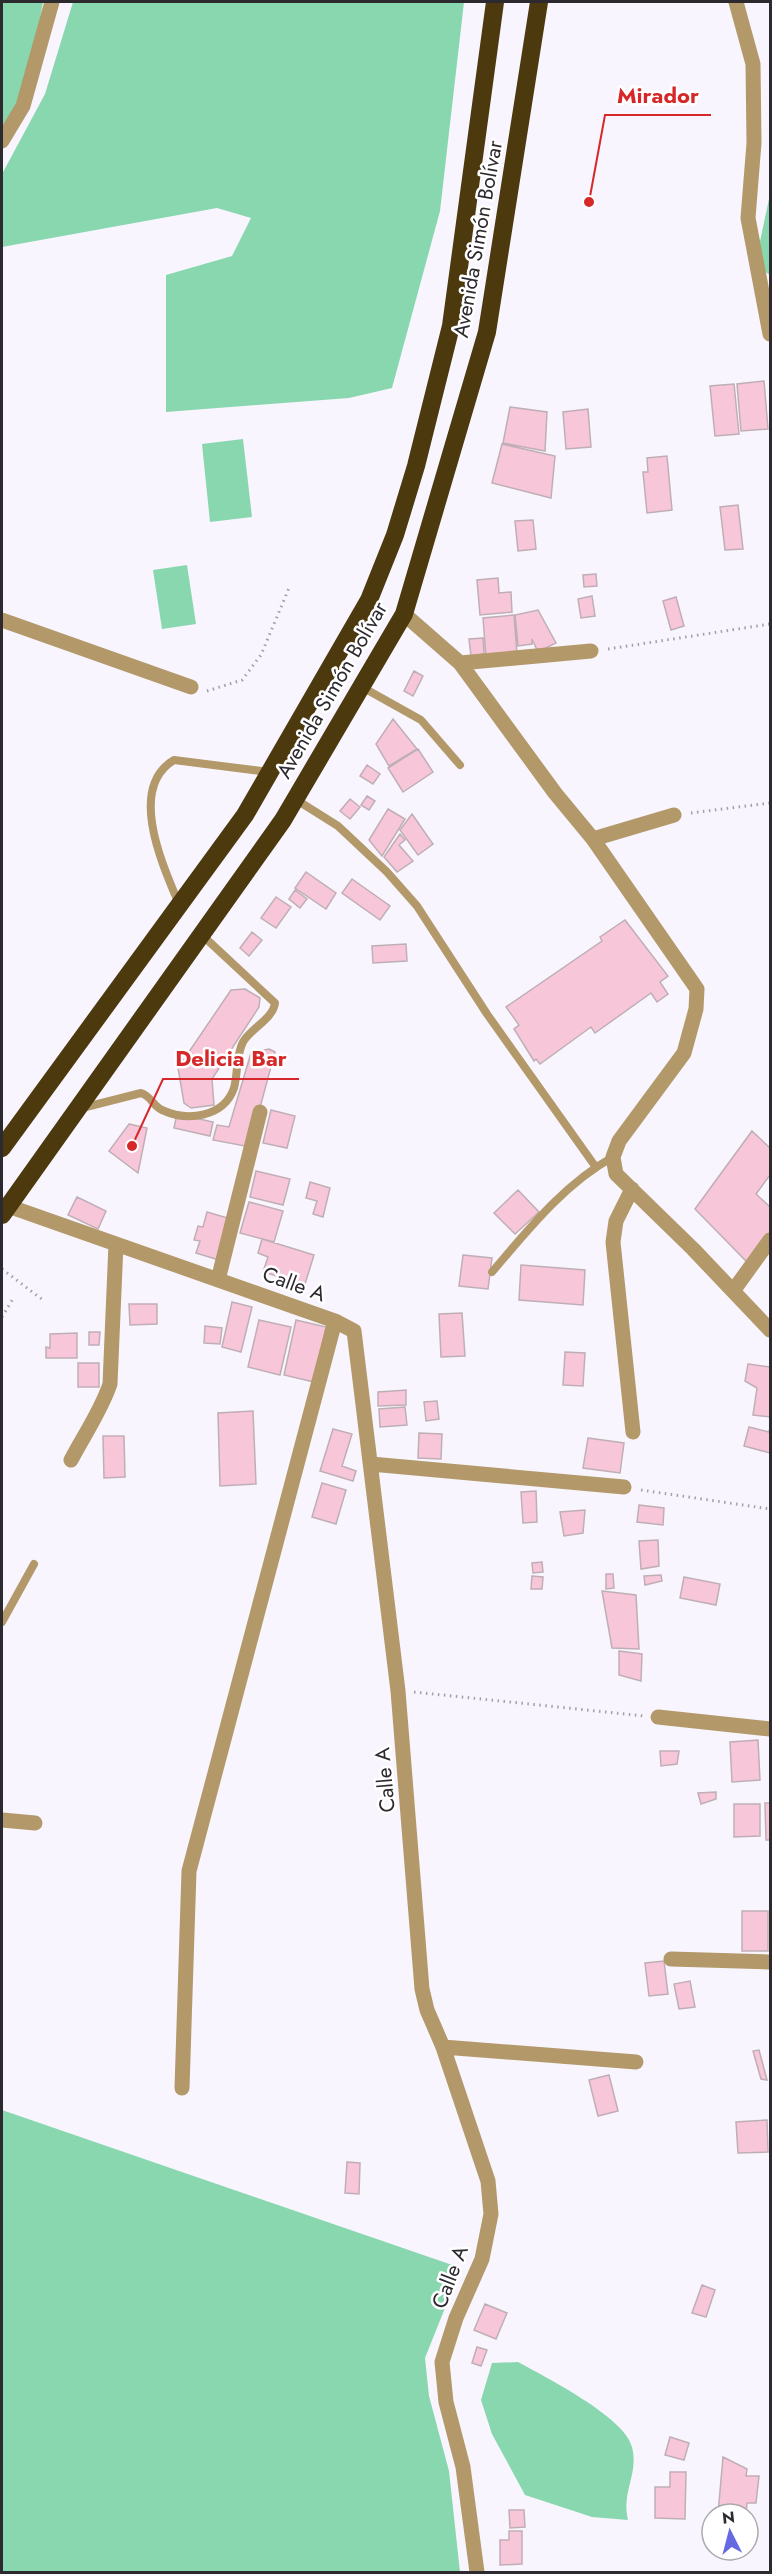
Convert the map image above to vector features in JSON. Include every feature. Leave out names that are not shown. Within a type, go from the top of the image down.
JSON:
[{"type":"highway","name":"Avenida Simón Bolívar","points":[[2,1148],[245,815],[369,600],[395,535],[416,466],[451,326],[495,2]]},
{"type":"highway","name":"Avenida Simón Bolívar","points":[[5,1210],[202,935],[295,800],[404,614],[488,332],[539,2]]},
{"type":"street","points":[[2,141],[23,106],[52,2]]},
{"type":"street","points":[[736,2],[753,64],[754,143],[748,218],[771,334]]},
{"type":"street","points":[[404,614],[460,663],[555,793],[593,839],[697,989],[696,1009],[684,1053],[619,1141],[613,1156],[616,1174],[771,1330]]},
{"type":"street","points":[[2,620],[191,687]]},
{"type":"street","points":[[460,663],[591,651]]},
{"type":"street","points":[[593,839],[674,815]]},
{"type":"street","points":[[218,1280],[260,1112]]},
{"type":"street","points":[[632,1190],[616,1221],[614,1242],[633,1432]]},
{"type":"street","name":"Calle A","points":[[5,1210],[116,1244],[335,1321],[354,1331],[398,1691],[422,1989],[427,2010],[444,2047],[488,2181],[491,2214],[482,2259],[456,2318],[442,2362],[446,2402],[463,2466],[477,2572]]},
{"type":"street","points":[[733,1291],[771,1240]]},
{"type":"street","points":[[71,1460],[104,1401],[110,1384],[116,1244]]},
{"type":"street","points":[[182,2088],[189,1871],[335,1321]]},
{"type":"street","points":[[371,1464],[624,1487]]},
{"type":"street","points":[[658,1717],[771,1729]]},
{"type":"street","points":[[2,1820],[35,1823]]},
{"type":"street","points":[[672,1959],[771,1962]]},
{"type":"street","points":[[444,2047],[636,2062]]},
{"type":"lane","points":[[361,687],[421,720],[460,765]]},
{"type":"lane","points":[[179,904],[161,863],[152,826],[154,783],[163,766],[174,760],[270,772]]},
{"type":"lane","points":[[295,800],[339,826],[387,872],[417,906],[487,1014],[595,1166]]},
{"type":"lane","points":[[76,1110],[134,1093],[147,1095],[157,1107],[170,1112],[196,1116],[214,1112],[221,1107],[233,1090],[243,1042],[273,1011],[275,1003],[202,935]]},
{"type":"lane","points":[[492,1272],[535,1222],[595,1166],[613,1156]]},
{"type":"lane","points":[[2,1622],[34,1564]]},
{"type":"path","points":[[191,687],[209,692],[242,680],[261,655],[289,588]]},
{"type":"path","points":[[591,651],[771,624]]},
{"type":"path","points":[[674,815],[771,802]]},
{"type":"path","points":[[2,1269],[43,1300]]},
{"type":"path","points":[[2,1317],[14,1297]]},
{"type":"path","points":[[624,1487],[771,1509]]},
{"type":"path","points":[[398,1691],[658,1717]]},
{"type":"green space","points":[[2,2],[43,2],[27,91],[2,137]]},
{"type":"green space","points":[[73,2],[464,2],[440,211],[392,388],[349,398],[166,412],[166,275],[232,256],[251,218],[217,208],[2,247],[2,174],[45,94]]},
{"type":"green space","points":[[770,171],[770,275],[755,265],[769,199]]},
{"type":"green space","points":[[243,439],[252,517],[210,522],[202,444]]},
{"type":"green space","points":[[187,565],[196,624],[162,629],[153,570]]},
{"type":"green space","points":[[2,2110],[461,2268],[425,2358],[429,2396],[449,2471],[460,2572],[2,2572]]},
{"type":"green space","points":[[518,2362],[600,2411],[626,2435],[634,2457],[626,2510],[628,2520],[592,2517],[525,2495],[492,2434],[481,2400],[492,2363]]},
{"type":"building","points":[[764,381],[768,429],[741,431],[737,384]]},
{"type":"building","points":[[734,384],[739,434],[715,436],[710,386]]},
{"type":"building","points":[[510,407],[547,412],[545,451],[503,443]]},
{"type":"building","points":[[588,409],[591,447],[566,449],[563,412]]},
{"type":"building","points":[[502,444],[555,456],[551,498],[492,483]]},
{"type":"building","points":[[667,456],[672,510],[647,513],[643,472],[648,472],[647,458]]},
{"type":"building","points":[[738,505],[743,549],[725,550],[720,507]]},
{"type":"building","points":[[533,520],[536,549],[518,551],[515,521]]},
{"type":"building","points":[[596,574],[597,586],[584,587],[583,575]]},
{"type":"building","points":[[498,578],[499,593],[511,592],[512,612],[480,615],[477,580]]},
{"type":"building","points":[[592,596],[595,616],[581,618],[578,599]]},
{"type":"building","points":[[676,597],[684,626],[671,630],[663,601]]},
{"type":"building","points":[[538,610],[556,643],[538,652],[532,639],[532,644],[518,646],[515,615]]},
{"type":"building","points":[[514,615],[517,654],[486,657],[483,618]]},
{"type":"building","points":[[483,638],[484,654],[471,656],[469,639]]},
{"type":"building","points":[[414,671],[423,676],[413,696],[404,691]]},
{"type":"building","points":[[393,719],[417,749],[389,766],[376,744]]},
{"type":"building","points":[[418,749],[433,772],[403,792],[388,768]]},
{"type":"building","points":[[367,765],[380,774],[373,784],[360,776]]},
{"type":"building","points":[[367,796],[375,801],[369,810],[361,805]]},
{"type":"building","points":[[350,799],[360,807],[350,819],[340,811]]},
{"type":"building","points":[[388,809],[405,819],[382,856],[369,840]]},
{"type":"building","points":[[412,814],[433,844],[418,855],[400,830]]},
{"type":"building","points":[[400,834],[405,840],[399,845],[413,861],[397,872],[384,857]]},
{"type":"building","points":[[306,872],[336,893],[326,909],[295,888]]},
{"type":"building","points":[[352,879],[390,906],[380,920],[342,893]]},
{"type":"building","points":[[295,890],[307,899],[300,908],[289,899]]},
{"type":"building","points":[[276,897],[291,907],[276,928],[261,918]]},
{"type":"building","points":[[625,920],[668,976],[660,982],[668,994],[657,1002],[651,993],[595,1033],[591,1027],[540,1064],[536,1059],[534,1061],[514,1029],[519,1025],[506,1007],[602,941],[600,937]]},
{"type":"building","points":[[252,932],[262,940],[249,956],[240,948]]},
{"type":"building","points":[[406,944],[407,961],[373,963],[372,946]]},
{"type":"building","points":[[245,989],[260,998],[259,1007],[212,1079],[214,1105],[191,1108],[184,1103],[178,1068],[231,990]]},
{"type":"building","points":[[269,1049],[275,1052],[251,1141],[245,1146],[213,1140],[217,1125],[229,1127],[251,1053]]},
{"type":"building","points":[[271,1110],[295,1116],[287,1148],[263,1143]]},
{"type":"building","points":[[177,1114],[213,1122],[210,1136],[174,1128]]},
{"type":"building","points":[[129,1124],[147,1128],[138,1173],[109,1151]]},
{"type":"building","points":[[752,1131],[770,1148],[770,1175],[756,1194],[770,1207],[770,1234],[748,1263],[695,1209]]},
{"type":"building","points":[[256,1171],[290,1179],[283,1205],[250,1197]]},
{"type":"building","points":[[310,1182],[330,1188],[323,1217],[313,1214],[317,1201],[306,1198]]},
{"type":"building","points":[[518,1190],[539,1212],[515,1234],[494,1213]]},
{"type":"building","points":[[77,1197],[106,1211],[98,1229],[68,1215]]},
{"type":"building","points":[[249,1202],[283,1211],[274,1242],[240,1233]]},
{"type":"building","points":[[207,1212],[231,1219],[219,1260],[196,1253],[200,1241],[194,1240],[198,1226],[203,1227]]},
{"type":"building","points":[[262,1239],[314,1255],[305,1284],[263,1272],[268,1257],[258,1253]]},
{"type":"building","points":[[463,1255],[492,1258],[488,1289],[459,1286]]},
{"type":"building","points":[[521,1265],[585,1270],[583,1305],[519,1300]]},
{"type":"building","points":[[232,1302],[252,1307],[241,1352],[222,1347]]},
{"type":"building","points":[[129,1304],[157,1304],[157,1324],[130,1325]]},
{"type":"building","points":[[462,1313],[465,1356],[441,1357],[439,1314]]},
{"type":"building","points":[[259,1320],[291,1327],[280,1375],[248,1367]]},
{"type":"building","points":[[296,1320],[326,1327],[314,1382],[284,1375]]},
{"type":"building","points":[[205,1326],[222,1328],[220,1344],[204,1343]]},
{"type":"building","points":[[89,1332],[100,1332],[99,1345],[89,1345]]},
{"type":"building","points":[[77,1333],[77,1358],[46,1358],[46,1347],[50,1348],[50,1334]]},
{"type":"building","points":[[565,1352],[585,1353],[583,1386],[563,1385]]},
{"type":"building","points":[[78,1363],[99,1363],[99,1387],[78,1387]]},
{"type":"building","points":[[748,1364],[770,1367],[770,1417],[753,1415],[757,1388],[745,1381]]},
{"type":"building","points":[[406,1390],[406,1405],[378,1406],[378,1392]]},
{"type":"building","points":[[437,1401],[439,1419],[426,1421],[424,1402]]},
{"type":"building","points":[[405,1407],[407,1425],[380,1427],[379,1409]]},
{"type":"building","points":[[253,1411],[256,1484],[220,1486],[218,1413]]},
{"type":"building","points":[[749,1427],[769,1432],[770,1427],[770,1453],[744,1446]]},
{"type":"building","points":[[333,1429],[352,1434],[342,1466],[356,1471],[353,1481],[320,1471]]},
{"type":"building","points":[[419,1433],[442,1434],[441,1459],[418,1458]]},
{"type":"building","points":[[103,1436],[124,1436],[125,1477],[104,1478]]},
{"type":"building","points":[[588,1438],[624,1443],[620,1473],[583,1468]]},
{"type":"building","points":[[322,1483],[346,1490],[336,1524],[312,1517]]},
{"type":"building","points":[[536,1491],[537,1522],[523,1523],[521,1492]]},
{"type":"building","points":[[639,1505],[664,1508],[663,1525],[637,1522]]},
{"type":"building","points":[[585,1510],[583,1533],[564,1536],[560,1512]]},
{"type":"building","points":[[658,1540],[659,1566],[641,1569],[639,1541]]},
{"type":"building","points":[[542,1562],[543,1572],[533,1573],[532,1563]]},
{"type":"building","points":[[606,1574],[613,1574],[614,1588],[606,1589]]},
{"type":"building","points":[[661,1575],[662,1581],[645,1585],[644,1576]]},
{"type":"building","points":[[532,1576],[543,1577],[542,1589],[531,1589]]},
{"type":"building","points":[[684,1577],[720,1584],[716,1605],[680,1598]]},
{"type":"building","points":[[602,1591],[636,1595],[639,1649],[612,1648]]},
{"type":"building","points":[[619,1651],[642,1654],[641,1681],[619,1675]]},
{"type":"building","points":[[758,1740],[760,1780],[732,1782],[730,1742]]},
{"type":"building","points":[[660,1751],[679,1751],[677,1764],[661,1766]]},
{"type":"building","points":[[716,1792],[716,1799],[701,1804],[698,1793]]},
{"type":"building","points":[[765,1803],[770,1803],[770,1840],[766,1840]]},
{"type":"building","points":[[734,1804],[760,1804],[760,1836],[734,1837]]},
{"type":"building","points":[[742,1911],[768,1911],[768,1951],[742,1951]]},
{"type":"building","points":[[664,1961],[668,1994],[649,1996],[645,1963]]},
{"type":"building","points":[[690,1981],[695,2007],[679,2009],[674,1984]]},
{"type":"building","points":[[759,2050],[767,2080],[761,2079],[753,2051]]},
{"type":"building","points":[[609,2075],[618,2111],[598,2116],[589,2080]]},
{"type":"building","points":[[767,2120],[768,2152],[738,2153],[736,2122]]},
{"type":"building","points":[[347,2162],[360,2163],[359,2194],[345,2193]]},
{"type":"building","points":[[702,2285],[715,2290],[706,2317],[692,2313]]},
{"type":"building","points":[[485,2304],[507,2313],[496,2339],[474,2330]]},
{"type":"building","points":[[477,2347],[487,2350],[481,2366],[472,2363]]},
{"type":"building","points":[[670,2437],[689,2443],[684,2460],[665,2455]]},
{"type":"building","points":[[723,2457],[747,2469],[746,2476],[759,2476],[756,2502],[719,2502]]},
{"type":"building","points":[[670,2472],[686,2472],[685,2519],[655,2518],[655,2487],[670,2487]]},
{"type":"building","points":[[509,2510],[524,2510],[525,2527],[510,2528]]},
{"type":"building","points":[[509,2531],[522,2531],[522,2564],[500,2565],[500,2540],[509,2540]]},
{"type":"place","name":"Mirador","points":[[589,202]]},
{"type":"place","name":"Delicia Bar","points":[[132,1146]]}]
